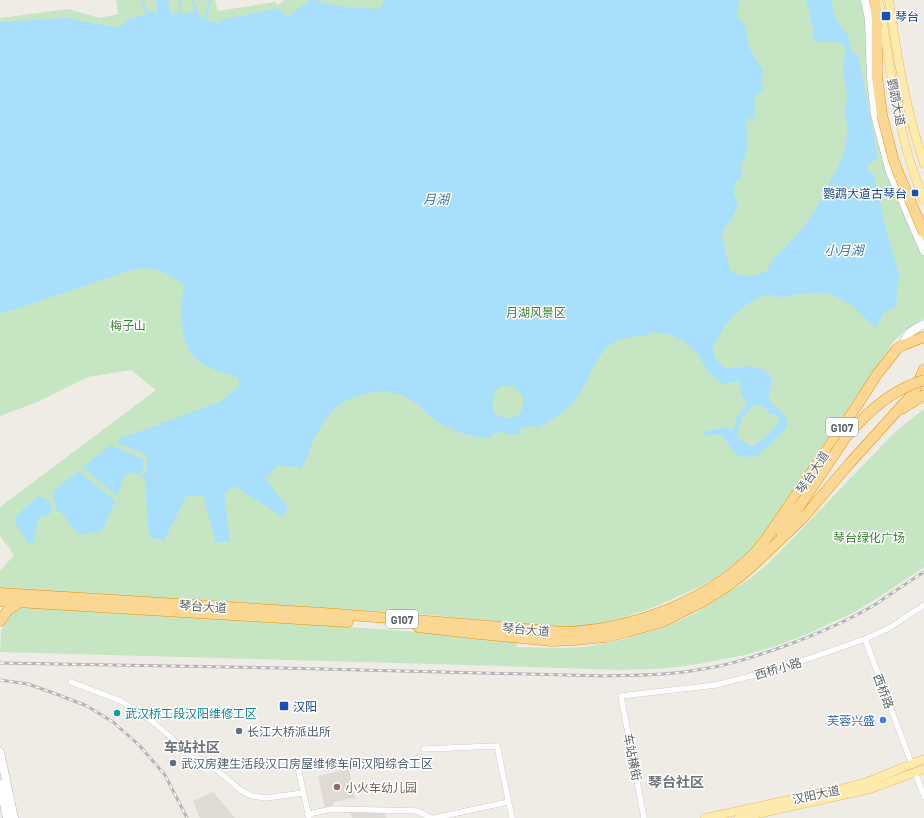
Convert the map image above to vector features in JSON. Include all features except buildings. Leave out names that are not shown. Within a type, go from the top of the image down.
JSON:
[{"type":"highway","points":[[875,0],[877,21],[877,76],[882,115],[893,158],[924,234]]},
{"type":"highway","name":"琴台大道","points":[[0,593],[339,614],[563,632],[587,631],[624,624],[645,618],[673,607],[699,594],[722,580],[753,555],[764,542],[878,373],[897,349],[924,336]]},
{"type":"highway","name":"琴台大道","points":[[0,601],[414,626],[552,641],[605,637],[627,632],[662,622],[702,602],[742,575],[803,518],[848,464],[915,390],[924,370]]},
{"type":"highway","points":[[769,551],[846,437],[862,419],[897,392],[924,380]]},
{"type":"highway","points":[[893,414],[924,395]]},
{"type":"highway","points":[[0,621],[8,610],[21,602]]},
{"type":"main road","points":[[865,0],[869,19],[871,79],[875,115],[890,172],[924,251]]},
{"type":"main road","name":"鹦鹉大道","points":[[878,0],[904,136],[913,172],[924,201]]},
{"type":"main road","name":"鹦鹉大道","points":[[889,0],[897,54],[908,106],[924,164]]},
{"type":"main road","points":[[903,345],[905,337],[908,334],[924,324]]},
{"type":"main road","points":[[0,752],[14,818]]},
{"type":"main road","name":"汉阳大道","points":[[740,818],[870,789],[913,768],[924,759]]},
{"type":"main road","name":"汉阳大道","points":[[913,768],[924,768]]},
{"type":"main road","points":[[0,784],[7,818]]},
{"type":"main road","name":"汉阳大道","points":[[704,818],[753,814]]},
{"type":"street","name":"西桥小路","points":[[621,696],[716,685],[785,667],[844,647],[889,628],[924,605]]},
{"type":"street","name":"西桥路","points":[[864,639],[924,796]]},
{"type":"street","points":[[71,682],[114,698],[152,721],[183,748],[200,768],[206,761],[242,792],[252,796],[266,798],[304,793]]},
{"type":"street","name":"车站横街","points":[[621,696],[644,818]]},
{"type":"street","points":[[424,749],[497,746],[512,818]]},
{"type":"street","points":[[298,768],[308,816],[332,809],[417,811],[433,818],[508,802]]},
{"type":"shaded area","name":"小火车幼儿园","points":[[349,769],[355,798],[333,802],[333,807],[325,809],[318,776]]},
{"type":"shaded area","points":[[213,792],[235,818],[200,818],[193,801]]},
{"type":"shaded area","points":[[350,809],[384,810],[386,818],[352,818]]},
{"type":"green space","name":"月湖风景区","points":[[116,0],[215,0],[218,11],[275,2],[278,5],[285,0],[862,0],[892,182],[924,256],[924,318],[906,330],[894,341],[758,542],[735,564],[716,578],[657,606],[626,617],[586,626],[557,628],[535,627],[409,613],[0,590],[0,571],[14,555],[0,536],[0,507],[156,390],[131,370],[88,377],[35,403],[0,416],[0,18],[68,9],[100,18],[118,14]]},
{"type":"green space","name":"琴台绿化广场","points":[[924,409],[924,567],[855,612],[807,634],[776,646],[745,655],[677,667],[619,670],[0,652],[1,632],[6,617],[21,606],[517,639],[517,647],[585,647],[625,639],[662,628],[690,616],[751,578],[771,561],[897,430]]},
{"type":"water","name":"月湖","points":[[141,0],[143,0],[148,12],[158,12],[156,0],[168,0],[171,14],[179,13],[179,0],[181,0],[182,15],[195,10],[192,0],[194,0],[200,18],[205,19],[209,0],[211,0],[207,20],[218,24],[221,20],[279,8],[287,17],[310,0],[345,7],[380,9],[384,0],[739,0],[737,14],[745,25],[749,47],[764,72],[761,80],[764,89],[755,96],[754,119],[747,118],[747,151],[740,170],[743,172],[740,180],[737,180],[733,192],[738,203],[733,217],[724,229],[722,237],[729,266],[732,272],[735,274],[750,276],[760,274],[767,270],[772,261],[805,225],[822,197],[844,152],[847,130],[845,110],[847,94],[843,76],[845,48],[840,43],[823,42],[814,39],[814,26],[810,22],[810,13],[806,0],[832,0],[833,12],[838,23],[848,35],[852,53],[858,54],[878,158],[867,164],[867,169],[874,175],[887,234],[899,274],[896,307],[884,312],[876,328],[845,301],[827,294],[802,294],[782,297],[765,295],[749,303],[737,312],[727,324],[713,346],[715,356],[718,362],[725,368],[756,367],[768,373],[771,377],[769,394],[770,400],[785,416],[787,423],[786,428],[764,450],[753,457],[736,455],[721,434],[704,436],[703,432],[726,427],[732,430],[734,429],[736,417],[744,409],[746,404],[746,401],[741,395],[739,381],[725,385],[721,383],[707,370],[698,354],[683,341],[667,334],[650,332],[649,335],[634,336],[619,340],[612,344],[601,354],[579,395],[568,407],[549,422],[535,429],[534,426],[520,428],[521,433],[507,435],[505,431],[491,434],[492,438],[468,435],[440,423],[411,400],[402,395],[380,392],[368,393],[347,400],[337,406],[320,428],[311,444],[310,453],[301,468],[278,465],[266,479],[288,508],[283,517],[234,486],[224,493],[230,541],[216,543],[203,496],[187,495],[164,541],[149,537],[145,481],[142,478],[142,475],[145,475],[146,473],[147,457],[143,453],[117,443],[119,439],[222,401],[240,385],[237,377],[219,372],[206,366],[191,354],[183,333],[182,305],[184,285],[160,271],[149,268],[140,269],[129,271],[0,313],[0,22],[67,18],[116,27],[122,26],[127,20],[134,17],[146,15]],"holes":[[[502,386],[517,387],[516,390],[522,395],[523,401],[521,411],[517,416],[504,418],[498,415],[494,410],[492,404],[495,395],[493,393]],[[754,405],[763,406],[768,413],[779,418],[779,422],[763,440],[755,445],[749,445],[737,436],[741,419]]]},
{"type":"water","points":[[110,445],[144,459],[142,473],[126,474],[117,496],[83,467]]},
{"type":"water","points":[[79,471],[115,501],[101,531],[78,535],[62,513],[57,511],[53,496],[54,490]]},
{"type":"water","points":[[38,496],[50,501],[52,511],[50,514],[39,518],[33,543],[28,544],[14,519]]},
{"type":"railway","points":[[0,663],[606,676],[691,671],[743,660],[818,633],[865,611],[924,572]]},
{"type":"railway","points":[[0,680],[28,684],[56,694],[87,706],[113,722],[139,745],[165,775],[187,818]]},
{"type":"place","name":"琴台","points":[[886,16]]},
{"type":"place","name":"鹦鹉大道古琴台","points":[[915,193]]},
{"type":"place","name":"汉阳","points":[[284,706]]},
{"type":"place","name":"武汉桥工段汉阳维修工区","points":[[117,713]]},
{"type":"place","name":"芙蓉兴盛","points":[[883,720]]},
{"type":"place","name":"长江大桥派出所","points":[[239,731]]},
{"type":"place","name":"武汉房建生活段汉口房屋维修车间汉阳综合工区","points":[[173,763]]},
{"type":"place","name":"小火车幼儿园","points":[[337,787]]},
{"type":"district","name":"车站社区","points":[[192,746]]},
{"type":"district","name":"琴台社区","points":[[676,781]]},
{"type":"water label","name":"小月湖","points":[[844,250]]},
{"type":"park label","name":"梅子山","points":[[128,325]]}]
